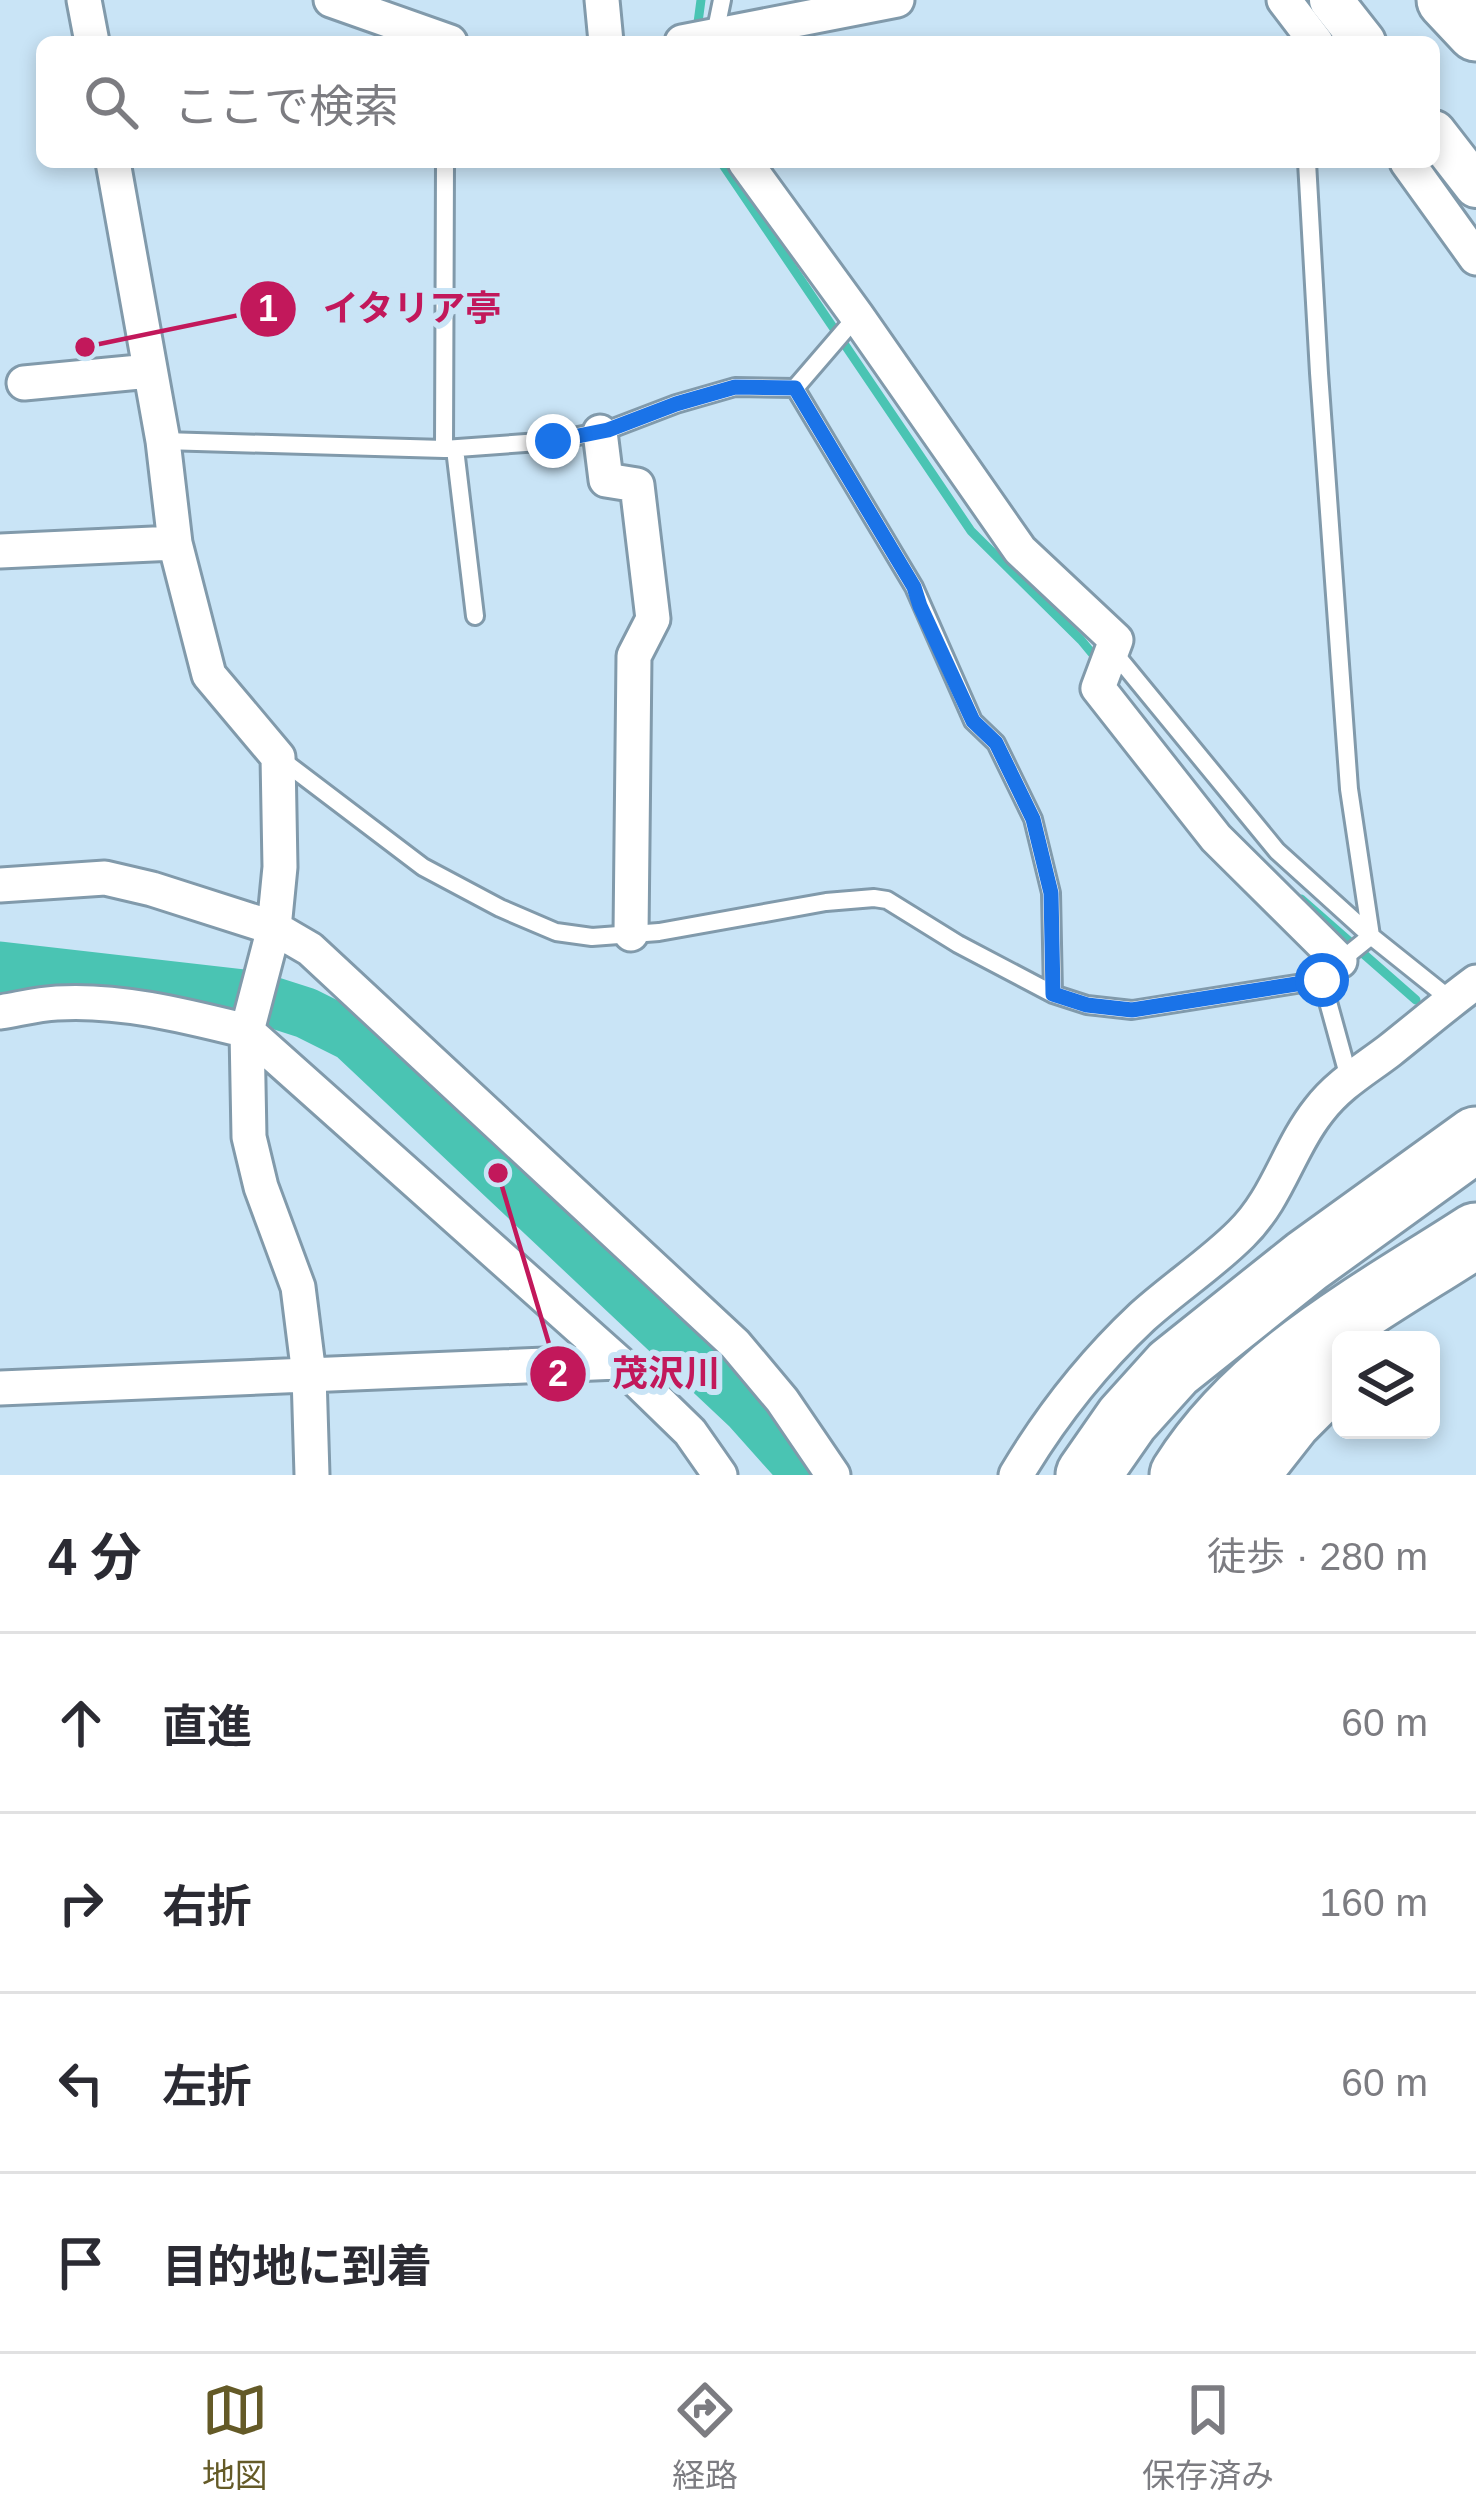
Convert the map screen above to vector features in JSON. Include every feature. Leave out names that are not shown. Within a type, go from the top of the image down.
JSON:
[{"type":"highway","points":[[1446,0],[1476,32]]},
{"type":"highway","points":[[1088,1475],[1127,1419],[1173,1368],[1307,1261],[1465,1146]]},
{"type":"highway","points":[[1140,1475],[1206,1386],[1348,1265],[1465,1146]]},
{"type":"highway","points":[[1381,1331],[1476,1238]]},
{"type":"highway","points":[[1182,1475],[1233,1409],[1278,1369],[1332,1327],[1476,1238]]},
{"type":"highway","points":[[1246,1475],[1290,1419],[1332,1377]]},
{"type":"street","points":[[84,0],[91,36]]},
{"type":"street","points":[[331,0],[433,36]]},
{"type":"street","points":[[602,0],[605,36]]},
{"type":"street","points":[[711,30],[897,0]]},
{"type":"street","points":[[1284,0],[1315,29]]},
{"type":"street","points":[[1440,140],[1476,187]]},
{"type":"street","points":[[114,168],[163,441],[175,543],[209,675],[278,757],[280,868],[272,934],[250,1021],[249,1137],[261,1187],[298,1287],[309,1375],[312,1475]]},
{"type":"street","points":[[749,168],[1020,550],[1116,640],[1098,688],[1216,838],[1334,967]]},
{"type":"street","points":[[1411,168],[1476,257]]},
{"type":"street","points":[[25,382],[150,371]]},
{"type":"street","points":[[600,432],[607,480],[638,485],[653,620],[634,656],[631,934]]},
{"type":"street","points":[[0,551],[175,543]]},
{"type":"street","points":[[0,886],[105,878],[152,889],[310,949],[735,1344],[782,1400],[833,1475]]},
{"type":"street","points":[[1016,1475],[1043,1430],[1111,1348],[1265,1208],[1320,1108],[1349,1078],[1464,991]]},
{"type":"street","points":[[0,1012],[56,1003],[98,1004],[250,1021],[618,1362],[690,1432],[720,1475]]},
{"type":"street","points":[[0,1388],[618,1362]]},
{"type":"lane","points":[[445,168],[449,449],[475,616]]},
{"type":"lane","points":[[1307,168],[1349,790],[1370,937]]},
{"type":"lane","points":[[795,388],[855,319]]},
{"type":"lane","points":[[163,441],[449,449],[553,441],[600,432],[735,387],[795,388]]},
{"type":"lane","points":[[795,388],[914,587],[973,721],[996,743],[1033,819],[1051,893],[1053,994]]},
{"type":"lane","points":[[1112,650],[1277,851],[1370,937],[1464,991]]},
{"type":"lane","points":[[278,757],[423,866],[556,932],[592,937],[659,932],[874,898],[887,900],[1053,994],[1087,1005],[1132,1010],[1334,967],[1370,937]]},
{"type":"lane","points":[[1334,967],[1349,1078]]},
{"type":"waterway","points":[[697,30],[701,0]]},
{"type":"waterway","points":[[725,168],[971,531],[1100,663]]},
{"type":"waterway","points":[[1301,899],[1416,1000]]},
{"type":"waterway","points":[[0,967],[253,996],[306,1013],[352,1036],[748,1409],[807,1475]]},
{"type":"place","name":"イタリア亭","points":[[85,347]]},
{"type":"place","name":"茂沢川","points":[[498,1173]]},
{"type":"route","points":[[553,441],[608,430],[735,387],[795,388],[914,587],[973,721],[996,743],[1033,819],[1051,893],[1053,994],[1087,1005],[1132,1010],[1322,980]]}]
